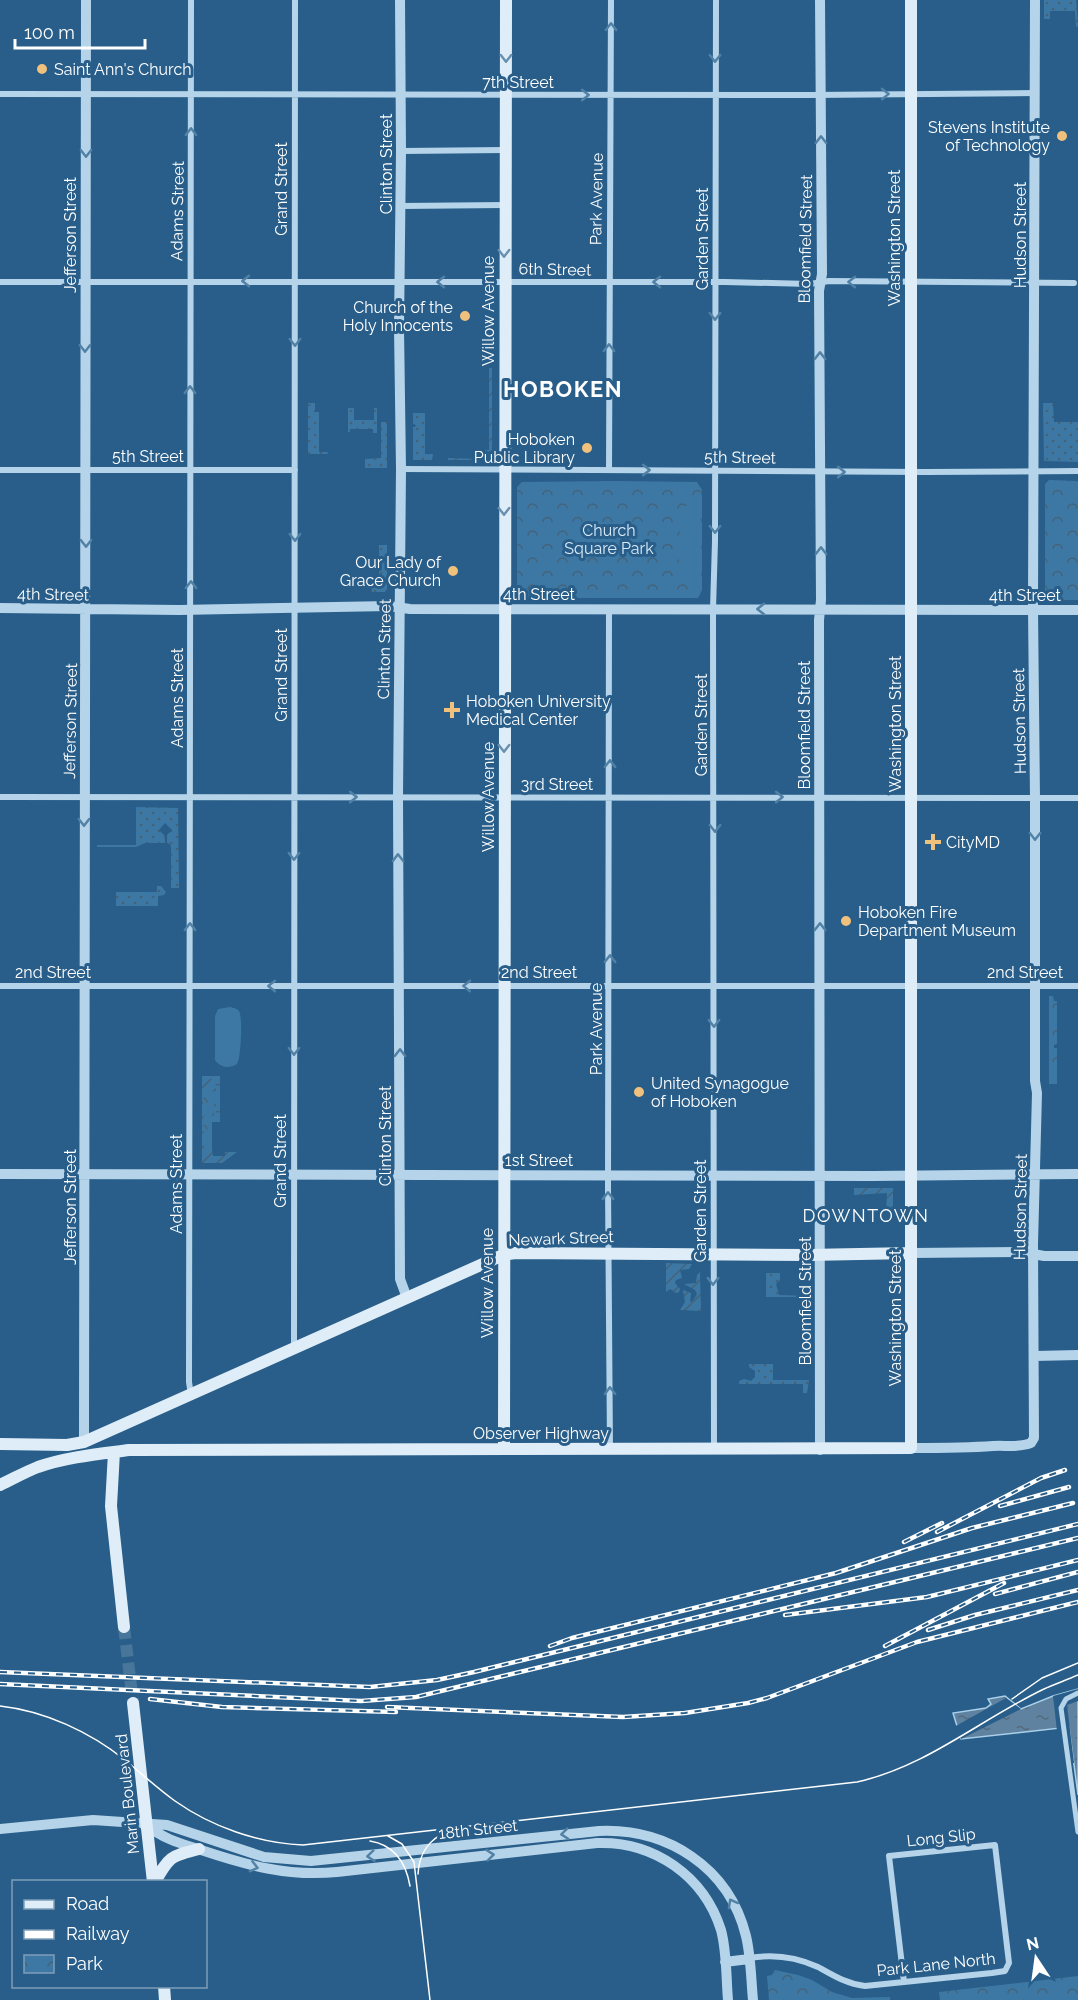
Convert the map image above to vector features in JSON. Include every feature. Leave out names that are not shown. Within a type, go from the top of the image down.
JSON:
[{"type":"main road","name":"Willow Avenue","points":[[504,1449],[506,0]]},
{"type":"main road","name":"Washington Street","points":[[911,0],[911,1448]]},
{"type":"main road","name":"Newark Street","points":[[84,1442],[503,1255],[515,1252],[911,1253]]},
{"type":"main road","points":[[0,1444],[67,1445],[84,1442]]},
{"type":"main road","name":"Observer Highway","points":[[4,1481],[69,1459],[139,1449],[820,1450],[911,1448]]},
{"type":"main road","points":[[114,1452],[111,1506],[124,1627]]},
{"type":"main road","name":"Marin Boulevard","points":[[133,1703],[154,1880]]},
{"type":"main road","points":[[155,1880],[168,1860],[179,1854],[198,1849]]},
{"type":"street","name":"Jefferson Street","points":[[84,1442],[86,0]]},
{"type":"street","name":"Adams Street","points":[[191,0],[189,470],[191,610],[189,1382],[191,1395]]},
{"type":"street","name":"Grand Street","points":[[294,1350],[295,0]]},
{"type":"street","name":"Clinton Street","points":[[400,0],[401,470],[398,796],[400,1279],[407,1298]]},
{"type":"street","name":"Park Avenue","points":[[609,470],[611,0]]},
{"type":"street","name":"Garden Street","points":[[714,1450],[713,609],[716,470],[716,0]]},
{"type":"street","name":"Bloomfield Street","points":[[820,0],[820,1450]]},
{"type":"street","name":"Hudson Street","points":[[1033,1442],[1037,1093],[1035,1082],[1033,609],[1035,0]]},
{"type":"street","name":"7th Street","points":[[0,94],[1036,93]]},
{"type":"street","points":[[401,151],[505,150]]},
{"type":"street","points":[[401,206],[505,206]]},
{"type":"street","name":"6th Street","points":[[0,282],[1074,283]]},
{"type":"street","name":"5th Street","points":[[0,470],[295,470]]},
{"type":"street","name":"5th Street","points":[[401,470],[1078,471]]},
{"type":"street","name":"4th Street","points":[[0,608],[1078,610]]},
{"type":"street","name":"Park Avenue","points":[[609,609],[610,1450]]},
{"type":"street","name":"3rd Street","points":[[0,797],[1078,798]]},
{"type":"street","name":"2nd Street","points":[[0,986],[1078,986]]},
{"type":"street","name":"1st Street","points":[[0,1174],[911,1176],[1078,1173]]},
{"type":"street","name":"Newark Street","points":[[911,1253],[1078,1256]]},
{"type":"street","points":[[1035,1356],[1078,1355]]},
{"type":"street","name":"Observer Highway","points":[[911,1448],[974,1449],[992,1446],[1023,1446],[1033,1442]]},
{"type":"street","points":[[1078,1693],[1062,1703],[1061,1708],[1078,1832]]},
{"type":"street","name":"18th Street","points":[[0,1829],[93,1820],[167,1825],[252,1854],[286,1860],[337,1860],[599,1831],[633,1832],[658,1838],[690,1855],[716,1878],[730,1898],[746,1936],[753,2000]]},
{"type":"street","name":"18th Street","points":[[146,1825],[164,1838],[198,1849],[263,1869],[304,1874],[597,1843],[622,1844],[648,1851],[678,1868],[704,1894],[717,1918],[721,1932],[728,2000]]},
{"type":"street","name":"Long Slip","points":[[904,1982],[889,1856],[995,1845]]},
{"type":"street","name":"Park Lane North","points":[[749,1959],[769,1956],[795,1959],[817,1967],[839,1979],[859,1985],[999,1972],[1008,1968],[995,1845]]},
{"type":"street","points":[[454,1847],[456,1859]]},
{"type":"street","points":[[725,1962],[749,1959]]},
{"type":"green space","points":[[1044,0],[1076,0],[1078,26],[1076,27],[1075,11],[1050,11],[1050,19],[1044,19]]},
{"type":"green space","points":[[489,368],[492,368],[492,460],[448,460],[448,458],[479,459],[480,451],[489,450]]},
{"type":"green space","points":[[308,403],[315,403],[315,412],[319,412],[319,452],[328,452],[327,454],[308,454]]},
{"type":"green space","points":[[1043,403],[1053,403],[1054,422],[1078,422],[1078,462],[1044,461]]},
{"type":"green space","points":[[348,408],[354,408],[354,420],[374,420],[374,408],[377,408],[377,433],[373,433],[373,429],[350,429],[348,432]]},
{"type":"green space","points":[[413,413],[425,413],[425,454],[433,454],[432,460],[413,460],[413,427],[416,425],[413,424]]},
{"type":"green space","points":[[381,422],[387,422],[387,468],[365,468],[365,459],[381,458]]},
{"type":"green space","points":[[1049,480],[1078,481],[1078,600],[1049,600],[1045,596],[1045,484]]},
{"type":"green space","name":"Church Square Park","points":[[522,482],[697,482],[702,490],[702,590],[698,598],[523,598],[517,592],[517,487]]},
{"type":"green space","points":[[680,506],[701,506],[700,537],[680,537]]},
{"type":"green space","points":[[679,544],[701,544],[701,578],[684,578],[679,575]]},
{"type":"green space","points":[[379,545],[387,545],[387,589],[385,592],[372,592],[370,584],[379,583]]},
{"type":"green space","points":[[136,807],[178,808],[179,888],[171,888],[171,847],[167,843],[167,835],[172,830],[165,823],[159,830],[165,836],[165,843],[145,843],[136,847],[97,847],[97,845],[136,845]]},
{"type":"green space","points":[[157,886],[161,886],[166,892],[158,896],[158,906],[116,906],[116,892],[157,892]]},
{"type":"green space","points":[[1049,996],[1053,996],[1054,1001],[1057,1001],[1057,1044],[1054,1048],[1057,1048],[1057,1084],[1049,1084]]},
{"type":"green space","points":[[230,1007],[239,1011],[241,1038],[237,1064],[228,1067],[220,1065],[215,1060],[215,1016],[218,1009]]},
{"type":"green space","points":[[202,1076],[220,1076],[220,1122],[212,1122],[212,1149],[202,1149]]},
{"type":"green space","points":[[202,1079],[213,1079],[216,1086],[216,1116],[214,1116],[214,1092],[208,1089],[203,1092],[204,1149],[212,1149],[213,1156],[225,1156],[225,1152],[237,1152],[222,1163],[202,1163]]},
{"type":"green space","points":[[854,1188],[893,1188],[893,1213],[886,1213],[887,1193],[854,1195]]},
{"type":"green space","points":[[666,1263],[692,1264],[689,1269],[680,1270],[682,1278],[676,1280],[675,1283],[680,1289],[679,1292],[676,1293],[670,1289],[666,1292]]},
{"type":"green space","points":[[700,1272],[701,1311],[680,1310],[685,1302],[683,1290],[691,1293],[690,1302],[697,1294],[695,1290],[684,1284],[696,1283]]},
{"type":"green space","points":[[766,1273],[780,1273],[780,1280],[776,1284],[779,1295],[809,1296],[809,1306],[804,1304],[804,1297],[766,1297]]},
{"type":"green space","points":[[749,1364],[773,1364],[773,1380],[809,1380],[807,1393],[803,1393],[803,1384],[739,1384],[739,1381],[744,1379],[751,1381],[755,1377],[755,1371],[749,1367]]},
{"type":"green space","points":[[775,1970],[812,1980],[832,1992],[852,1998],[890,1997],[890,2000],[769,2000],[767,1976],[772,1975]]},
{"type":"green space","points":[[1078,1976],[1078,2000],[940,2000],[939,1992]]},
{"type":"water","points":[[1078,1689],[1078,1795],[1069,1727],[961,1739],[953,1713],[986,1708],[991,1704],[988,1699],[1005,1696],[1021,1709]]},
{"type":"pier","points":[[1078,1689],[1078,1701],[1067,1705],[1074,1763],[1071,1763],[1067,1730],[1057,1731],[1053,1696]]},
{"type":"pier","points":[[1006,1698],[1021,1709],[961,1739],[954,1727]]},
{"type":"tunnel","points":[[124,1627],[133,1703]]},
{"type":"tram line","points":[[1012,1699],[1042,1678],[1078,1663]]},
{"type":"tram line","points":[[0,1706],[50,1718],[97,1740],[175,1801],[204,1819],[252,1837],[303,1845],[857,1782],[882,1775],[930,1754],[1021,1701],[1078,1675]]},
{"type":"tram line","points":[[418,1874],[420,1860],[426,1848],[447,1832]]},
{"type":"tram line","points":[[388,1836],[402,1844],[414,1862],[430,2000]]},
{"type":"tram line","points":[[370,1841],[386,1846],[398,1856],[406,1870],[410,1886]]},
{"type":"railway","points":[[937,1532],[1041,1478],[1065,1470]]},
{"type":"railway","points":[[1000,1506],[1069,1487]]},
{"type":"railway","points":[[550,1646],[572,1638],[836,1573],[972,1528],[1073,1503]]},
{"type":"railway","points":[[904,1542],[942,1523]]},
{"type":"railway","points":[[0,1672],[370,1687],[437,1680],[1078,1524]]},
{"type":"railway","points":[[0,1684],[361,1701],[416,1697],[1078,1538]]},
{"type":"railway","points":[[785,1615],[927,1597],[1078,1560]]},
{"type":"railway","points":[[995,1594],[1078,1572]]},
{"type":"railway","points":[[885,1646],[1004,1583]]},
{"type":"railway","points":[[928,1630],[975,1615],[1078,1590]]},
{"type":"railway","points":[[387,1707],[623,1717],[685,1713],[767,1698],[917,1642],[1078,1602]]},
{"type":"railway","points":[[150,1699],[222,1707],[396,1712]]},
{"type":"place","name":"Saint Ann's Church","points":[[42,69]]},
{"type":"place","name":"Stevens Institute of Technology","points":[[1062,136]]},
{"type":"place","name":"Church of the Holy Innocents","points":[[465,316]]},
{"type":"place","name":"Hoboken Public Library","points":[[587,448]]},
{"type":"place","name":"Our Lady of Grace Church","points":[[453,571]]},
{"type":"place","name":"Hoboken University Medical Center","points":[[452,710]]},
{"type":"place","name":"CityMD","points":[[933,842]]},
{"type":"place","name":"Hoboken Fire Department Museum","points":[[846,921]]},
{"type":"place","name":"United Synagogue of Hoboken","points":[[639,1092]]},
{"type":"district","name":"HOBOKEN","points":[[563,389]]},
{"type":"district","name":"DOWNTOWN","points":[[866,1216]]}]
